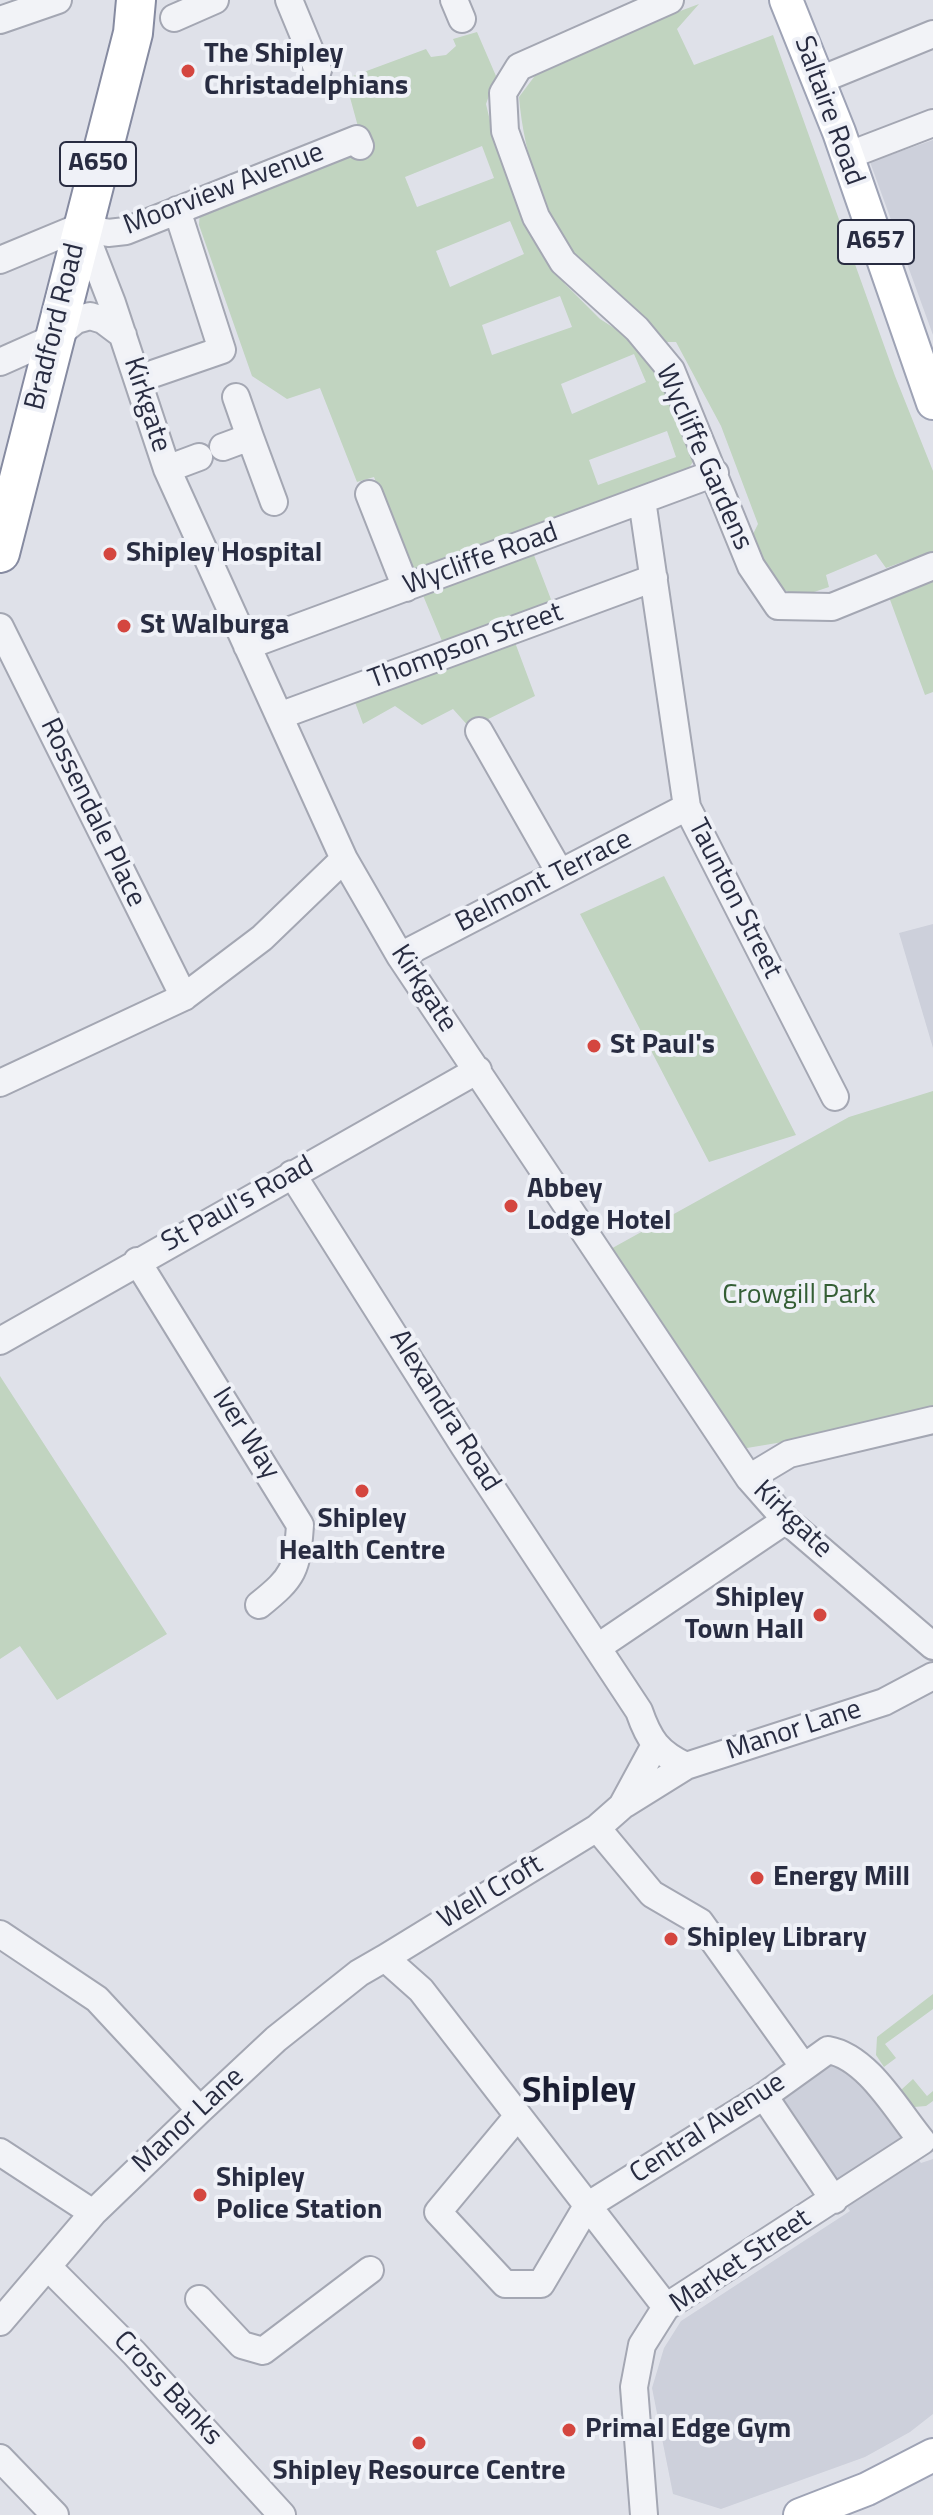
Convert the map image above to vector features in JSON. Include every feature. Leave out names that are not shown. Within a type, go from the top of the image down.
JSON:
[{"type":"highway","name":"Bradford Road","points":[[0,553],[14,450],[54,338],[133,33],[136,0]]},
{"type":"main road","name":"Saltaire Road","points":[[786,0],[820,80],[932,394]]},
{"type":"main road","points":[[800,2515],[867,2489],[933,2455]]},
{"type":"street","points":[[5,18],[58,0]]},
{"type":"street","points":[[174,18],[215,0]]},
{"type":"street","points":[[289,0],[318,70]]},
{"type":"street","name":"Wycliffe Gardens","points":[[670,0],[532,58],[509,79],[501,107],[511,153],[536,217],[563,262],[637,329],[671,370],[751,566],[778,606],[832,607],[933,566]]},
{"type":"street","points":[[820,80],[933,34]]},
{"type":"street","points":[[847,156],[933,123]]},
{"type":"street","name":"Moorview Avenue","points":[[82,226],[108,233],[126,231],[357,139],[360,146]]},
{"type":"street","points":[[138,379],[222,350],[177,210]]},
{"type":"street","points":[[0,260],[82,226]]},
{"type":"street","name":"Kirkgate","points":[[82,226],[123,335],[167,469],[344,859],[400,956],[749,1478],[786,1520],[933,1646]]},
{"type":"street","points":[[0,362],[54,338],[76,320],[90,316],[103,320],[123,335]]},
{"type":"street","points":[[236,397],[274,502]]},
{"type":"street","points":[[167,469],[250,437]]},
{"type":"street","name":"Wycliffe Road","points":[[247,646],[715,473]]},
{"type":"street","points":[[369,494],[406,588]]},
{"type":"street","name":"Taunton Street","points":[[642,500],[687,807],[835,1097]]},
{"type":"street","name":"Thompson Street","points":[[279,716],[654,578]]},
{"type":"street","name":"Rossendale Place","points":[[0,627],[184,997]]},
{"type":"street","points":[[479,731],[560,873]]},
{"type":"street","name":"Belmont Terrace","points":[[400,956],[687,807]]},
{"type":"street","points":[[0,1083],[184,997],[262,938],[344,859]]},
{"type":"street","name":"St Paul's Road","points":[[0,1341],[478,1070]]},
{"type":"street","name":"Alexandra Road","points":[[292,1174],[464,1446],[598,1647]]},
{"type":"street","name":"Iver Way","points":[[137,1261],[300,1525],[298,1563],[292,1575],[259,1605]]},
{"type":"street","points":[[749,1478],[789,1454],[933,1420]]},
{"type":"street","points":[[686,1766],[654,1747],[639,1711],[598,1647],[786,1520]]},
{"type":"street","name":"Manor Lane","points":[[686,1766],[884,1702],[933,1676]]},
{"type":"street","name":"Well Croft","points":[[622,1806],[654,1747]]},
{"type":"street","name":"Well Croft","points":[[394,1964],[597,1828],[622,1806],[686,1766]]},
{"type":"street","points":[[597,1828],[652,1894],[700,1922],[803,2066]]},
{"type":"street","points":[[0,1934],[97,1999],[200,2110]]},
{"type":"street","points":[[394,1964],[666,2307]]},
{"type":"street","name":"Manor Lane","points":[[0,2322],[93,2213],[276,2039],[359,1973],[394,1964]]},
{"type":"street","name":"Central Avenue","points":[[517,2117],[438,2212],[505,2284],[541,2284],[587,2206],[764,2096],[828,2050],[841,2052],[856,2062],[922,2141]]},
{"type":"street","name":"Market Street","points":[[764,2096],[834,2200]]},
{"type":"street","name":"Market Street","points":[[644,2515],[634,2387],[642,2345],[666,2307],[922,2141]]},
{"type":"street","points":[[0,2152],[93,2213]]},
{"type":"street","name":"Cross Banks","points":[[48,2267],[134,2353],[282,2515]]},
{"type":"street","points":[[199,2299],[242,2345],[263,2351],[370,2270]]},
{"type":"street","points":[[0,2458],[55,2515]]},
{"type":"shaded area","points":[[933,140],[933,335],[870,162]]},
{"type":"shaded area","points":[[933,924],[933,1048],[899,933]]},
{"type":"shaded area","points":[[826,2060],[845,2063],[921,2163],[933,2159],[933,2414],[910,2432],[865,2457],[721,2509],[673,2494],[652,2388],[664,2348],[681,2321],[850,2211],[776,2101]]},
{"type":"green space","points":[[699,4],[677,29],[694,65],[773,35],[895,376],[933,471],[933,551],[886,568],[876,554],[826,575],[829,587],[799,597],[768,582],[751,538],[758,524],[721,426],[676,342],[665,342],[607,289],[588,271],[560,234],[532,167],[522,120],[519,97],[546,61]]},
{"type":"green space","points":[[477,32],[496,76],[486,104],[495,142],[527,222],[565,284],[600,319],[636,342],[659,367],[694,460],[687,471],[411,574],[374,477],[357,482],[320,388],[287,399],[252,376],[199,225],[200,209],[363,145],[345,79],[426,49],[431,57],[446,55],[456,46],[453,39]],"holes":[[[482,146],[494,178],[417,207],[405,177]],[[510,221],[524,254],[450,287],[436,251]],[[560,296],[572,327],[492,355],[482,325]],[[634,354],[646,382],[572,414],[561,384]],[[667,431],[676,457],[598,485],[589,460]]]},
{"type":"green space","points":[[532,550],[552,602],[442,641],[422,593]]},
{"type":"green space","points":[[933,579],[933,692],[925,695],[889,597]]},
{"type":"green space","points":[[513,637],[535,696],[470,728],[453,709],[422,725],[395,706],[363,724],[353,697]]},
{"type":"green space","points":[[664,876],[796,1135],[709,1162],[580,914]]},
{"type":"green space","name":"Crowgill Park","points":[[933,1091],[933,1417],[741,1449],[607,1251],[849,1117]]},
{"type":"green space","points":[[0,1376],[167,1634],[57,1700],[20,1646],[0,1659]]},
{"type":"green space","points":[[933,1994],[933,2009],[885,2044],[896,2058],[884,2067],[876,2055],[877,2037]]},
{"type":"green space","points":[[913,2079],[927,2096],[933,2091],[933,2101],[926,2106],[914,2107],[901,2090]]},
{"type":"place","name":"The Shipley Christadelphians","points":[[188,71]]},
{"type":"place","name":"Shipley Hospital","points":[[110,554]]},
{"type":"place","name":"St Walburga","points":[[124,626]]},
{"type":"place","name":"St Paul's","points":[[594,1046]]},
{"type":"place","name":"Abbey Lodge Hotel","points":[[511,1206]]},
{"type":"place","name":"Shipley Health Centre","points":[[362,1491]]},
{"type":"place","name":"Shipley Town Hall","points":[[820,1615]]},
{"type":"place","name":"Energy Mill","points":[[757,1878]]},
{"type":"place","name":"Shipley Library","points":[[671,1939]]},
{"type":"place","name":"Shipley Police Station","points":[[200,2195]]},
{"type":"place","name":"Primal Edge Gym","points":[[569,2430]]},
{"type":"place","name":"Shipley Resource Centre","points":[[419,2443]]},
{"type":"district","name":"Shipley","points":[[579,2093]]}]
